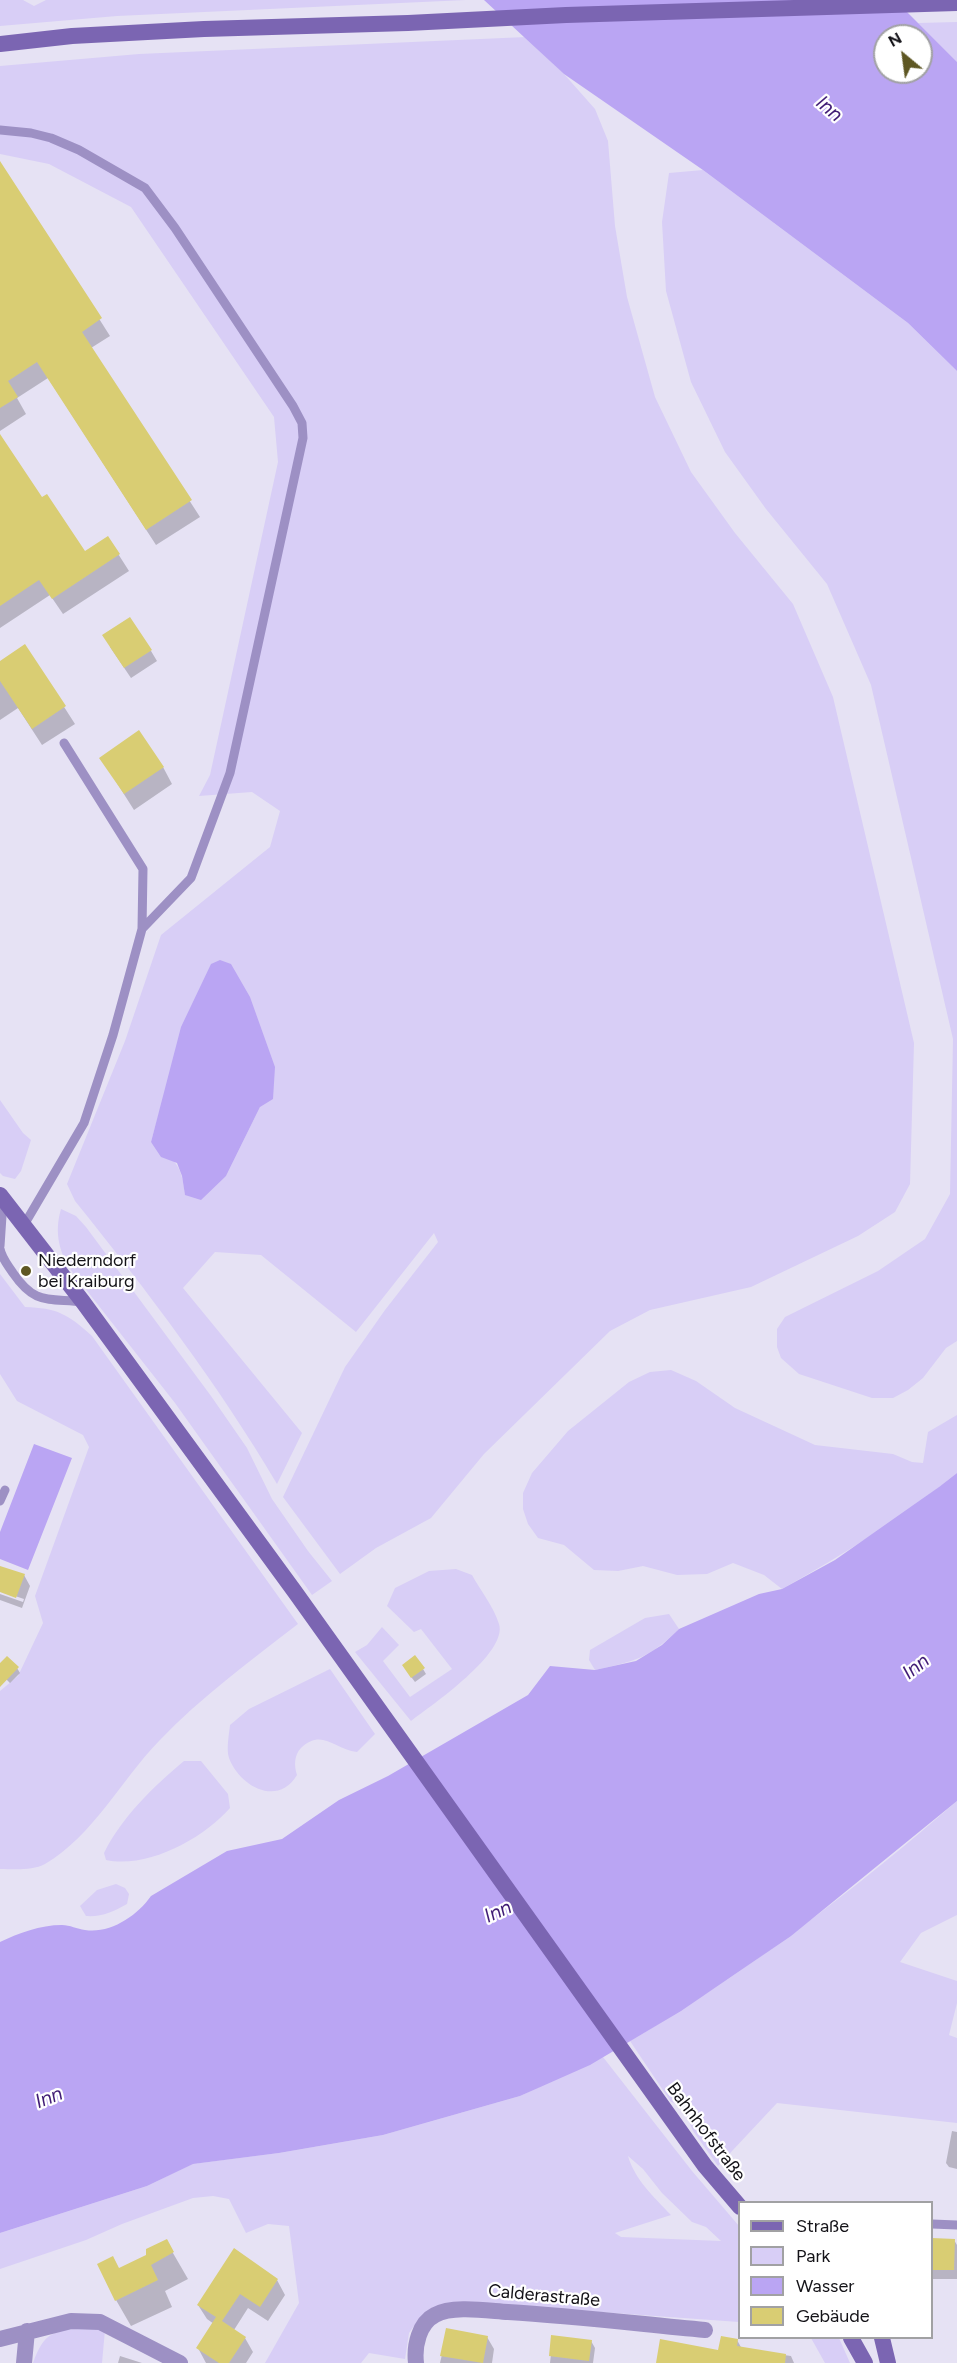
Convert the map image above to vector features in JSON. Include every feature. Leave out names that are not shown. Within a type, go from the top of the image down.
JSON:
[{"type":"main road","points":[[0,44],[72,36],[204,29],[957,3]]},
{"type":"main road","name":"Bahnhofstraße","points":[[2,1197],[83,1302],[295,1592],[705,2166],[738,2205]]},
{"type":"main road","points":[[852,2339],[865,2363]]},
{"type":"main road","points":[[882,2339],[888,2363]]},
{"type":"street","name":"Calderastraße","points":[[416,2363],[418,2338],[429,2318],[438,2313],[453,2311],[543,2314],[705,2330]]},
{"type":"street","points":[[0,2339],[71,2321],[100,2322],[180,2363]]},
{"type":"street","points":[[24,2363],[27,2331]]},
{"type":"lane","points":[[0,130],[32,133],[51,138],[79,150],[145,188],[175,228],[302,423],[303,438],[230,773],[191,878],[142,929]]},
{"type":"lane","points":[[24,1225],[84,1123],[113,1035],[142,929],[143,869],[64,743]]},
{"type":"lane","points":[[2,1197],[0,1247],[2,1257],[25,1290],[34,1297],[83,1302]]},
{"type":"lane","points":[[0,1501],[5,1490]]},
{"type":"lane","points":[[933,2224],[957,2225]]},
{"type":"green space","points":[[0,0],[23,0],[34,6],[46,0],[466,0],[117,16],[0,26]]},
{"type":"green space","points":[[957,22],[957,62],[933,38],[933,24],[918,23]]},
{"type":"green space","points":[[526,37],[564,74],[595,109],[608,141],[615,226],[627,297],[655,397],[691,472],[735,533],[793,604],[833,697],[914,1043],[910,1184],[895,1212],[858,1236],[751,1287],[650,1310],[610,1331],[484,1454],[431,1518],[376,1548],[340,1574],[283,1497],[345,1367],[385,1310],[438,1242],[434,1233],[356,1332],[261,1255],[215,1252],[183,1288],[302,1433],[277,1484],[207,1375],[75,1201],[67,1184],[125,1041],[161,935],[270,847],[280,811],[252,792],[199,796],[210,775],[278,462],[274,417],[131,207],[49,164],[0,154],[0,66],[139,54]],"holes":[[[260,1107],[226,1176],[185,1194],[179,1168],[151,1142],[159,1113]]]},
{"type":"green space","points":[[703,170],[908,323],[957,371],[957,1341],[946,1348],[923,1378],[893,1398],[872,1398],[799,1374],[781,1358],[777,1347],[777,1329],[785,1317],[878,1271],[925,1239],[950,1194],[953,1039],[871,685],[827,584],[766,509],[725,452],[691,382],[666,291],[662,222],[669,173]]},
{"type":"green space","points":[[0,1100],[23,1133],[31,1140],[21,1171],[15,1179],[0,1173]]},
{"type":"green space","points":[[61,1209],[76,1216],[86,1227],[247,1448],[272,1499],[332,1581],[312,1595],[175,1403],[73,1273],[64,1258],[59,1242],[58,1226]]},
{"type":"green space","points":[[0,1274],[25,1307],[46,1309],[69,1317],[92,1336],[298,1624],[226,1680],[175,1725],[145,1756],[106,1807],[78,1838],[45,1864],[23,1869],[0,1869],[0,1691],[18,1676],[43,1623],[35,1596],[89,1447],[83,1435],[17,1401],[0,1374]]},
{"type":"green space","points":[[671,1370],[696,1381],[735,1408],[815,1445],[893,1454],[912,1462],[923,1463],[928,1432],[957,1415],[957,1473],[872,1535],[782,1589],[764,1575],[733,1563],[707,1574],[677,1575],[643,1566],[618,1571],[594,1570],[564,1545],[538,1538],[528,1524],[523,1509],[523,1493],[532,1473],[568,1431],[629,1382],[650,1372]]},
{"type":"green space","points":[[456,1569],[472,1575],[497,1618],[499,1636],[481,1663],[411,1721],[355,1652],[367,1645],[382,1627],[399,1645],[383,1661],[410,1697],[452,1669],[421,1629],[414,1632],[387,1606],[395,1588],[429,1571]]},
{"type":"green space","points":[[669,1614],[679,1629],[658,1647],[631,1661],[595,1670],[589,1660],[590,1650],[645,1618]]},
{"type":"green space","points":[[330,1669],[375,1734],[357,1752],[328,1741],[308,1742],[297,1754],[295,1764],[297,1775],[289,1785],[280,1790],[270,1791],[250,1785],[234,1768],[229,1758],[230,1725],[249,1709]]},
{"type":"green space","points":[[184,1761],[201,1761],[228,1794],[230,1808],[219,1820],[173,1849],[139,1860],[122,1862],[106,1860],[104,1853],[119,1827],[150,1792]]},
{"type":"green space","points":[[957,1801],[957,1915],[921,1933],[900,1962],[957,1981],[957,2003],[949,2035],[957,2038],[957,2123],[777,2103],[718,2166],[693,2131],[682,2105],[671,2102],[630,2041],[716,1987],[840,1898]]},
{"type":"green space","points":[[116,1884],[125,1888],[129,1894],[127,1904],[97,1916],[86,1916],[80,1906],[97,1890]]},
{"type":"green space","points":[[603,2057],[692,2171],[738,2225],[738,2322],[502,2305],[423,2314],[409,2333],[405,2359],[369,2353],[361,2363],[265,2363],[299,2303],[289,2226],[268,2224],[246,2233],[229,2199],[213,2196],[193,2198],[86,2240],[0,2269],[0,2233],[147,2186],[192,2164],[279,2153],[383,2135],[520,2096]],"holes":[[[628,2156],[643,2169],[662,2193],[692,2222],[706,2227],[721,2241],[621,2237],[615,2233],[671,2215],[640,2180]]]},
{"type":"green space","points":[[85,2328],[105,2330],[102,2363],[33,2363],[46,2339],[65,2330]]},
{"type":"green space","points":[[812,2339],[839,2339],[850,2363],[825,2363]]},
{"type":"water","name":"Inn","points":[[484,0],[895,0],[919,24],[873,24],[873,84],[933,84],[933,38],[957,62],[957,371],[908,323],[703,170],[564,74]]},
{"type":"water","points":[[220,960],[231,964],[250,997],[275,1067],[273,1099],[260,1107],[226,1176],[201,1200],[185,1195],[177,1163],[161,1157],[151,1142],[181,1027],[211,964]]},
{"type":"water","points":[[34,1444],[72,1458],[28,1570],[0,1559],[0,1532]]},
{"type":"water","name":"Inn","points":[[957,1473],[957,1801],[791,1936],[681,2011],[590,2065],[520,2096],[383,2135],[279,2153],[193,2164],[147,2186],[0,2233],[0,1942],[46,1926],[65,1925],[94,1931],[122,1922],[131,1917],[151,1896],[227,1851],[282,1839],[339,1800],[388,1776],[528,1695],[550,1666],[595,1670],[636,1661],[662,1645],[679,1629],[759,1594],[782,1589],[835,1560]]},
{"type":"building","points":[[0,161],[102,318],[82,332],[192,500],[146,530],[37,362],[8,381],[18,397],[0,408]]},
{"type":"building","points":[[0,434],[42,497],[47,494],[85,551],[108,536],[120,554],[52,599],[39,580],[0,606]]},
{"type":"building","points":[[130,617],[152,650],[124,668],[102,635]]},
{"type":"building","points":[[25,644],[66,706],[32,729],[0,681],[0,661]]},
{"type":"building","points":[[139,730],[164,767],[124,794],[99,758]]},
{"type":"building","points":[[0,1566],[25,1574],[16,1598],[0,1592]]},
{"type":"building","points":[[415,1655],[425,1668],[411,1678],[402,1665]]},
{"type":"building","points":[[7,1656],[19,1667],[0,1687],[0,1663]]},
{"type":"building","points":[[933,2238],[955,2239],[954,2270],[933,2270]]},
{"type":"building","points":[[167,2239],[174,2252],[151,2265],[158,2280],[115,2301],[97,2264],[113,2256],[119,2268],[146,2255],[146,2249]]},
{"type":"building","points":[[234,2248],[278,2279],[260,2307],[240,2294],[222,2321],[246,2337],[229,2363],[219,2363],[196,2348],[216,2317],[197,2305]]},
{"type":"building","points":[[446,2328],[488,2336],[483,2363],[440,2356]]},
{"type":"building","points":[[551,2335],[592,2340],[589,2361],[549,2356]]},
{"type":"building","points":[[721,2336],[738,2339],[737,2346],[786,2354],[785,2363],[656,2363],[660,2339],[718,2350]]},
{"type":"place","name":"Niederndorf bei Kraiburg","points":[[26,1271]]}]
